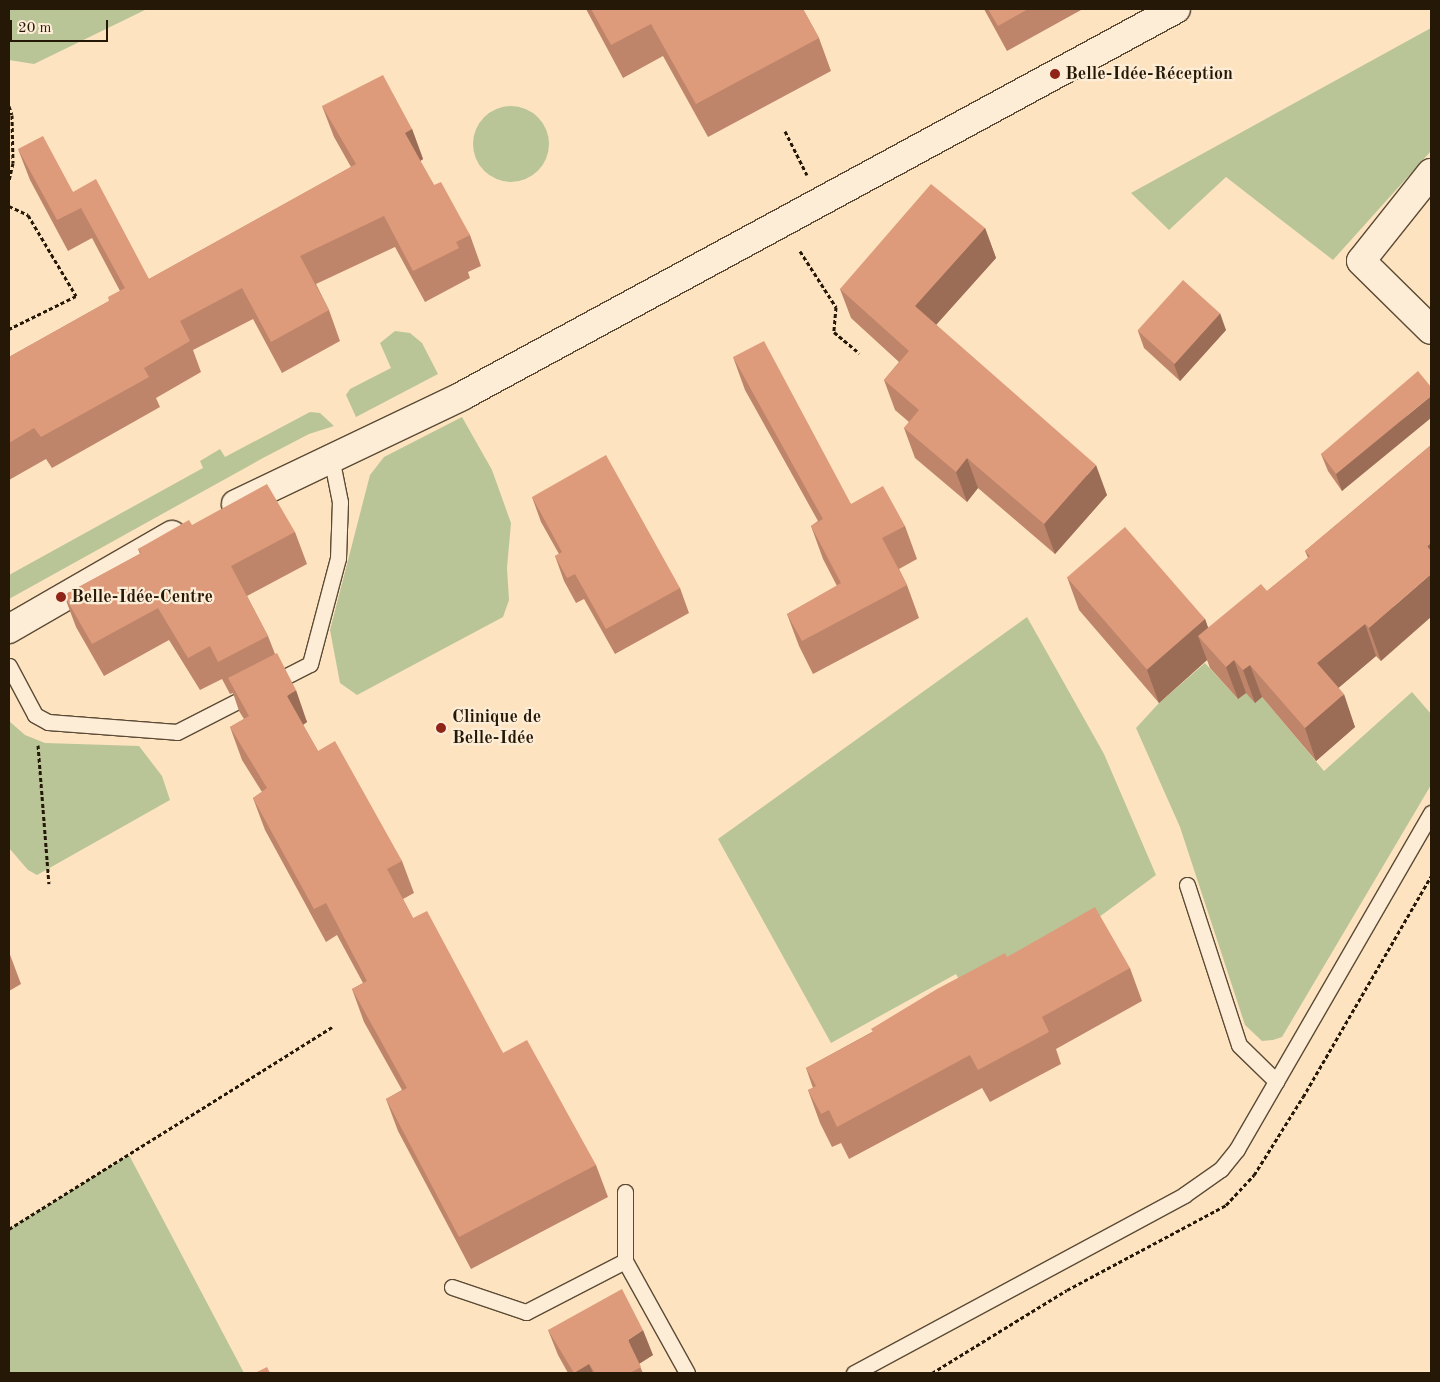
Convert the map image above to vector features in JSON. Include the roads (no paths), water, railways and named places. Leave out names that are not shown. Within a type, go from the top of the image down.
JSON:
[{"type":"street","points":[[9,629],[205,519],[331,457],[462,396],[1176,9]]},
{"type":"street","points":[[1431,174],[1360,261],[1431,330]]},
{"type":"lane","points":[[9,666],[35,715],[64,725],[177,732],[310,664],[338,558],[340,502],[331,457]]},
{"type":"lane","points":[[854,1373],[1205,1182],[1237,1149],[1431,813]]},
{"type":"lane","points":[[1187,885],[1239,1045],[1276,1081]]},
{"type":"lane","points":[[625,1192],[625,1260],[687,1373]]},
{"type":"lane","points":[[452,1286],[526,1312],[625,1260]]},
{"type":"place","name":"Belle-Idée-Réception","points":[[1055,74]]},
{"type":"place","name":"Belle-Idée-Centre","points":[[61,597]]},
{"type":"place","name":"Clinique de Belle-Idée","points":[[441,728]]}]
